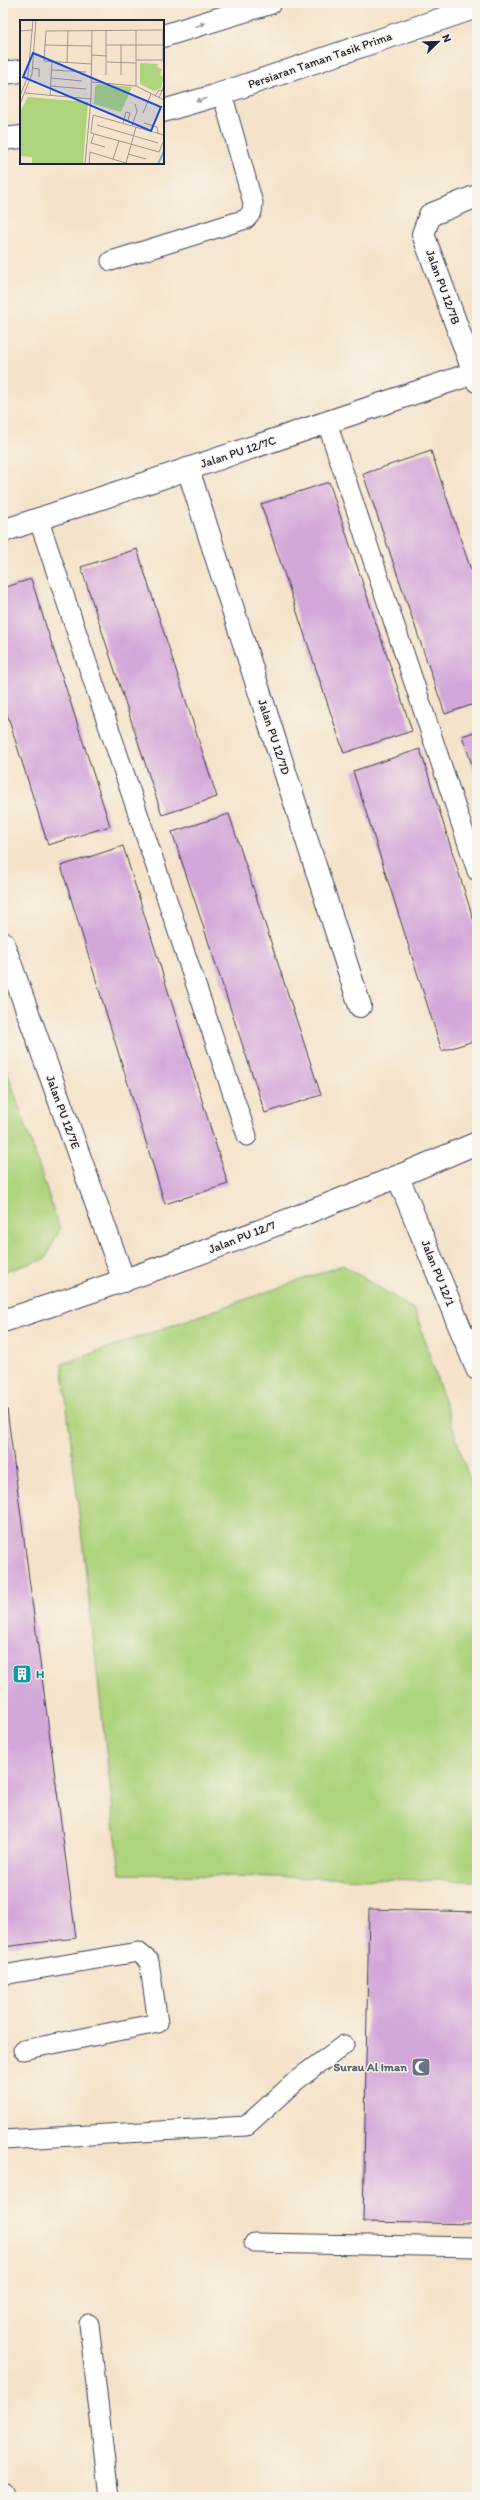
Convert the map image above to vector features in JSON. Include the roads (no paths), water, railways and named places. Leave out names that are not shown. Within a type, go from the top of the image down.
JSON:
[{"type":"street","points":[[164,36],[270,3]]},
{"type":"street","name":"Persiaran Taman Tasik Prima","points":[[164,111],[222,93],[477,7]]},
{"type":"street","points":[[3,73],[20,71]]},
{"type":"street","points":[[3,139],[20,137]]},
{"type":"street","name":"Jalan PU 12/7B","points":[[476,377],[423,234],[430,215],[477,196]]},
{"type":"street","name":"Jalan PU 12/7C","points":[[3,531],[327,422],[476,377]]},
{"type":"street","name":"Jalan PU 12/7D","points":[[188,469],[360,1006]]},
{"type":"street","name":"Jalan PU 12/7E","points":[[3,943],[124,1281]]},
{"type":"street","name":"Jalan PU 12/7","points":[[3,1321],[124,1281],[398,1177],[477,1143]]},
{"type":"street","name":"Jalan PU 12/1","points":[[398,1177],[477,1369]]},
{"type":"lane","points":[[111,261],[246,219],[252,212],[254,203],[222,93]]},
{"type":"lane","points":[[327,422],[477,871]]},
{"type":"lane","points":[[38,518],[247,1136]]},
{"type":"lane","points":[[3,1975],[138,1952],[149,1961],[158,2023],[23,2050]]},
{"type":"lane","points":[[3,2140],[246,2126],[298,2079],[344,2045]]},
{"type":"lane","points":[[254,2243],[477,2247]]},
{"type":"lane","points":[[89,2324],[109,2497]]},
{"type":"lane","points":[[3,2491],[4,2497]]},
{"type":"place","name":"H","points":[[22,1674]]},
{"type":"place","name":"Surau Al Iman","points":[[421,2067]]}]
